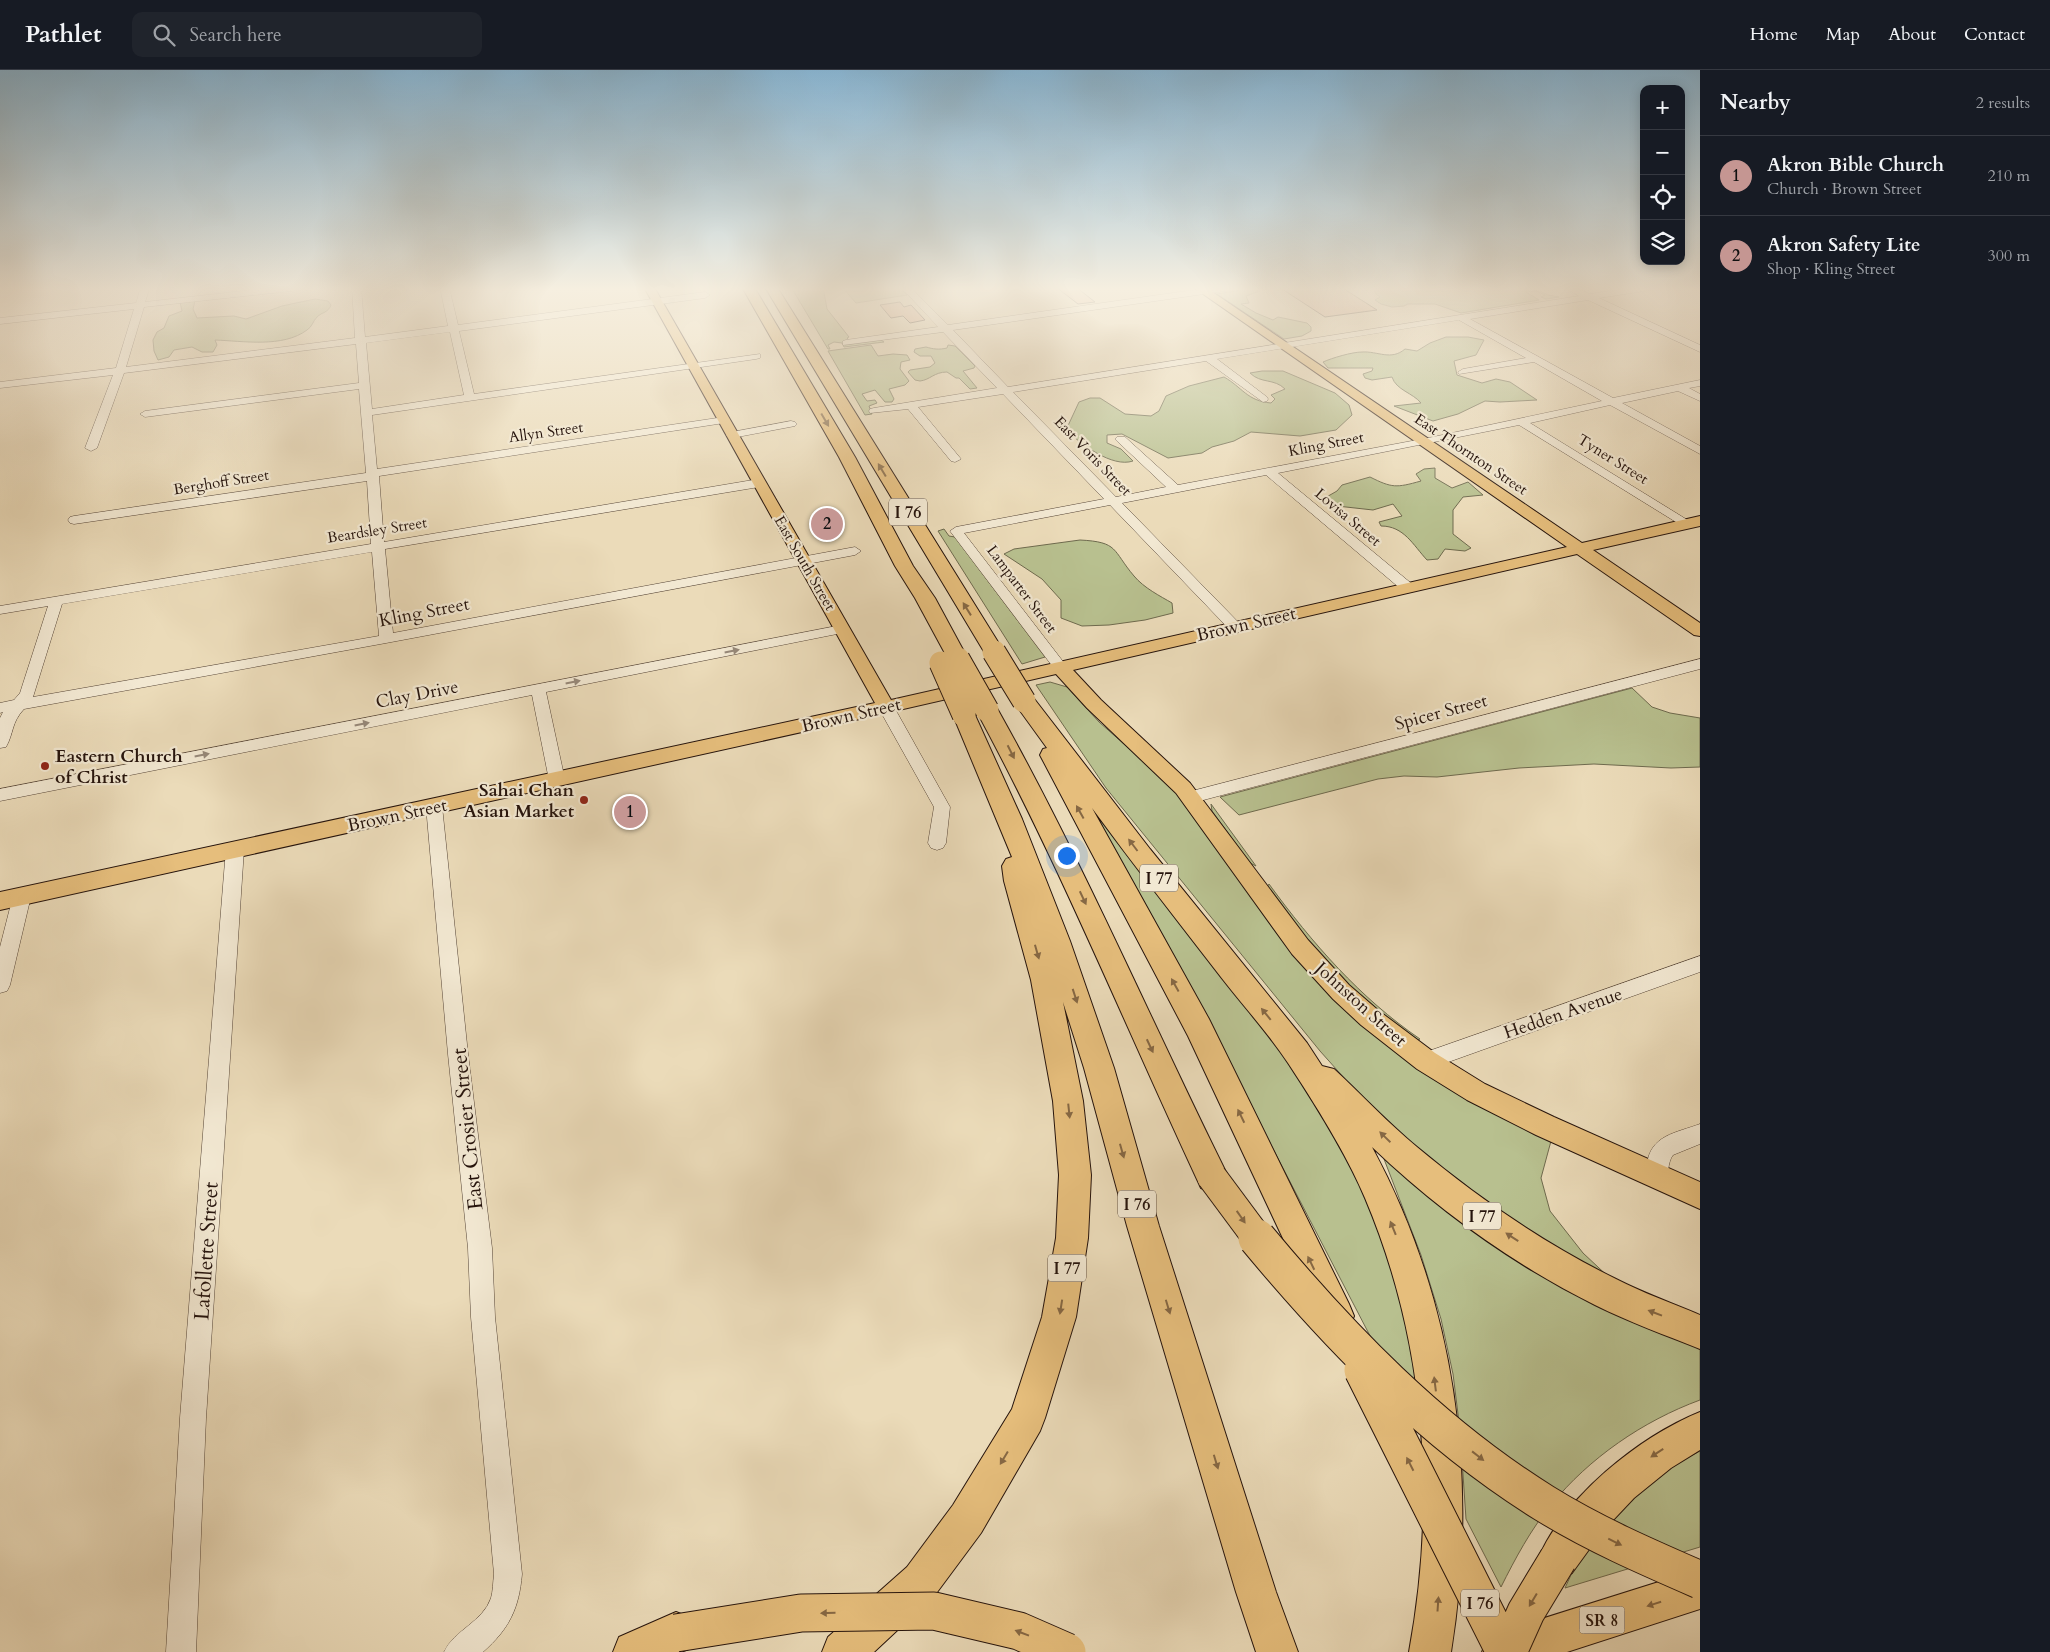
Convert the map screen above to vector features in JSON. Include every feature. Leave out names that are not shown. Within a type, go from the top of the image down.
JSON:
[{"type":"highway","name":"I 76","points":[[791,361],[847,457],[904,566],[913,600],[950,661],[976,712],[1010,819],[1057,941],[1099,1068],[1143,1226],[1256,1592],[1277,1652]]},
{"type":"highway","name":"I 76","points":[[816,361],[1024,701],[1066,785],[1199,1028],[1363,1370],[1505,1652]]},
{"type":"highway","name":"I 77","points":[[1024,701],[1141,856],[1296,1052],[1355,1146],[1396,1235],[1425,1330],[1434,1376],[1440,1429],[1444,1485],[1437,1611],[1430,1652]]},
{"type":"highway","points":[[976,712],[1008,748],[1064,858],[1180,1113],[1212,1177],[1250,1230],[1302,1293],[1399,1392],[1478,1457],[1544,1503],[1614,1542],[1700,1580]]},
{"type":"highway","name":"I 77","points":[[843,1652],[921,1581],[968,1520],[1027,1418],[1059,1318],[1072,1238],[1075,1175],[1068,1101],[1045,980],[1017,881],[1010,819]]},
{"type":"highway","name":"I 77","points":[[1296,1052],[1415,1166],[1501,1230],[1549,1261],[1594,1286],[1638,1307],[1700,1332]]},
{"type":"highway","points":[[1505,1652],[1558,1558],[1573,1536],[1602,1501],[1644,1462],[1674,1442],[1700,1430]]},
{"type":"highway","name":"SR 8","points":[[1505,1652],[1700,1589]]},
{"type":"highway","points":[[634,1652],[676,1633],[801,1613],[934,1612],[1019,1631],[1067,1652]]},
{"type":"main road","name":"East South Street","points":[[691,361],[886,707]]},
{"type":"main road","name":"East Thornton Street","points":[[1306,361],[1700,631]]},
{"type":"main road","name":"Brown Street","points":[[0,901],[1061,668],[1407,587],[1694,523]]},
{"type":"main road","name":"Johnston Street","points":[[1061,668],[1094,704],[1149,754],[1192,797],[1284,926],[1321,970],[1370,1018],[1426,1061],[1476,1092],[1700,1196]]},
{"type":"street","points":[[91,448],[122,361]]},
{"type":"street","points":[[0,385],[201,361]]},
{"type":"street","points":[[362,361],[386,639]]},
{"type":"street","points":[[461,361],[470,398]]},
{"type":"street","points":[[366,413],[726,361]]},
{"type":"street","name":"East Voris Street","points":[[978,361],[1235,627]]},
{"type":"street","points":[[874,412],[1184,361]]},
{"type":"street","points":[[1212,361],[1263,399]]},
{"type":"street","points":[[1463,372],[1526,361]]},
{"type":"street","points":[[1539,361],[1700,450]]},
{"type":"street","name":"Kling Street","points":[[956,531],[1424,442],[1700,383]]},
{"type":"street","points":[[145,414],[365,385]]},
{"type":"street","points":[[1680,388],[1700,398]]},
{"type":"street","points":[[911,406],[955,459]]},
{"type":"street","name":"Allyn Street","points":[[372,474],[724,420]]},
{"type":"street","name":"Tyner Street","points":[[1520,421],[1694,523]]},
{"type":"street","points":[[732,435],[791,424]]},
{"type":"street","points":[[1121,439],[1175,489]]},
{"type":"street","name":"Lovisa Street","points":[[1268,471],[1407,587]]},
{"type":"street","name":"Berghoff Street","points":[[74,520],[372,474]]},
{"type":"street","name":"Beardsley Street","points":[[0,610],[759,483]]},
{"type":"street","name":"Lamparter Street","points":[[956,531],[1061,668]]},
{"type":"street","name":"Kling Street","points":[[0,708],[386,639],[855,550]]},
{"type":"street","points":[[0,742],[8,717],[27,695],[32,683],[56,601]]},
{"type":"street","name":"Clay Drive","points":[[0,796],[842,629]]},
{"type":"street","name":"Spicer Street","points":[[1192,797],[1700,664]]},
{"type":"street","points":[[538,689],[556,780]]},
{"type":"street","name":"East South Street","points":[[886,707],[942,807],[937,843]]},
{"type":"street","name":"East Crosier Street","points":[[434,806],[458,1054],[480,1248],[483,1317],[508,1558],[505,1598],[490,1624],[459,1652]]},
{"type":"street","name":"Lafollette Street","points":[[181,1652],[193,1418],[236,850]]},
{"type":"street","points":[[0,985],[22,896]]},
{"type":"street","name":"Hedden Avenue","points":[[1426,1061],[1700,964]]},
{"type":"street","points":[[1657,1177],[1659,1155],[1665,1148],[1700,1134]]},
{"type":"green space","points":[[834,361],[906,361],[901,362],[900,369],[909,381],[905,385],[889,389],[894,399],[892,402],[885,402],[875,390],[862,394],[867,401],[875,400],[877,403],[869,406],[872,414],[865,415]]},
{"type":"green space","points":[[934,361],[970,361],[975,366],[974,368],[963,371],[977,388],[970,389],[959,378],[947,372],[939,373],[920,381],[915,380],[908,372],[910,370],[930,367],[935,363]]},
{"type":"green space","points":[[1455,361],[1457,375],[1482,383],[1496,379],[1510,382],[1537,400],[1485,401],[1458,414],[1433,421],[1394,406],[1421,403],[1397,385],[1392,377],[1372,380],[1365,378],[1363,374],[1372,371],[1373,368],[1328,368],[1323,362]]},
{"type":"green space","points":[[1283,371],[1335,393],[1349,405],[1352,415],[1336,430],[1300,436],[1251,432],[1234,441],[1212,447],[1202,453],[1168,458],[1122,434],[1107,435],[1107,443],[1121,449],[1133,461],[1125,462],[1116,461],[1097,453],[1066,430],[1079,402],[1090,398],[1100,398],[1125,414],[1151,416],[1159,411],[1166,396],[1189,386],[1224,377],[1250,397],[1271,403],[1275,399],[1271,395],[1285,389],[1276,383],[1259,379],[1250,373]]},
{"type":"green space","points":[[1435,468],[1435,478],[1452,488],[1468,482],[1483,495],[1463,497],[1453,510],[1453,534],[1471,548],[1465,551],[1445,549],[1438,559],[1427,560],[1402,533],[1396,529],[1381,526],[1379,522],[1402,516],[1393,504],[1373,510],[1328,505],[1323,499],[1337,491],[1342,485],[1370,477],[1394,486],[1421,481],[1416,474],[1424,469]]},
{"type":"green space","points":[[944,529],[949,536],[955,537],[1045,657],[1022,664],[938,531]]},
{"type":"green space","points":[[1080,540],[1108,545],[1118,554],[1142,584],[1172,603],[1173,613],[1145,620],[1109,625],[1082,626],[1061,618],[1061,600],[1042,579],[1004,554],[1014,549]]},
{"type":"green space","points":[[1050,682],[1067,687],[1099,722],[1175,789],[1283,939],[1551,1141],[1541,1178],[1550,1211],[1583,1253],[1614,1282],[1547,1246],[1419,1153],[1354,1089],[1320,1051],[1106,788],[1036,685]]},
{"type":"green space","points":[[1632,688],[1652,707],[1670,713],[1700,718],[1700,767],[1671,768],[1594,764],[1519,768],[1437,777],[1404,776],[1378,779],[1239,815],[1220,797]]},
{"type":"green space","points":[[1070,773],[1270,1036],[1305,1086],[1350,1162],[1381,1230],[1412,1339],[1422,1436],[1231,1068]]},
{"type":"green space","points":[[1211,804],[1256,866],[1250,863],[1212,811]]},
{"type":"green space","points":[[1269,884],[1302,927],[1338,968],[1377,1006],[1420,1039],[1416,1041],[1352,989],[1307,940],[1267,887]]},
{"type":"green space","points":[[1387,1157],[1700,1344],[1700,1400],[1638,1430],[1618,1443],[1582,1472],[1551,1505],[1537,1524],[1501,1587],[1466,1519],[1460,1430],[1453,1374],[1441,1319],[1421,1255],[1384,1159]]},
{"type":"green space","points":[[1700,1451],[1700,1547],[1565,1588],[1576,1564],[1616,1510],[1651,1476]]},
{"type":"place","name":"Akron Safety Lite","points":[[827,524]]},
{"type":"place","name":"Eastern Church of Christ","points":[[45,766]]},
{"type":"place","name":"Sahai Chan Asian Market","points":[[584,800]]},
{"type":"place","name":"Akron Bible Church","points":[[630,812]]}]
